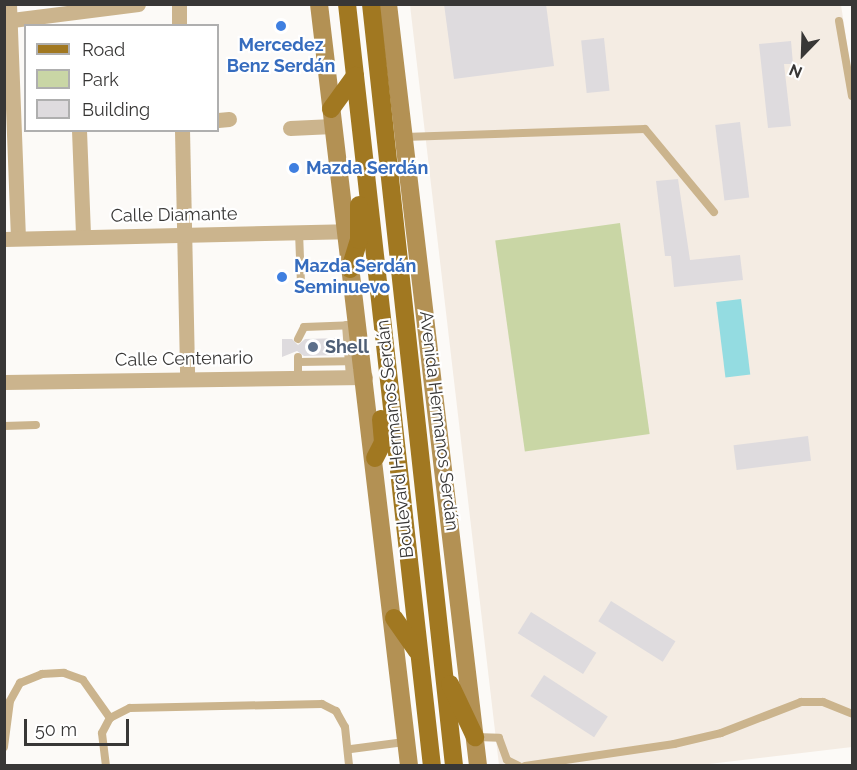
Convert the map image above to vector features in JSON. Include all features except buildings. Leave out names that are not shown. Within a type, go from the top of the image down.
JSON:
[{"type":"main road","points":[[320,4],[350,269],[356,369],[375,458],[409,765]]},
{"type":"main road","name":"Boulevard Hermanos Serdán","points":[[347,4],[432,765]]},
{"type":"main road","name":"Boulevard Hermanos Serdán","points":[[371,4],[454,765]]},
{"type":"main road","name":"Avenida Hermanos Serdán","points":[[388,4],[478,765]]},
{"type":"main road","points":[[332,117],[355,76]]},
{"type":"main road","points":[[350,269],[359,240],[360,199],[367,183]]},
{"type":"main road","points":[[375,458],[383,442],[379,384],[387,366]]},
{"type":"main road","points":[[394,618],[419,653]]},
{"type":"main road","points":[[444,671],[475,736]]},
{"type":"street","points":[[9,4],[7,21],[11,238]]},
{"type":"street","points":[[7,21],[77,14],[138,4]]},
{"type":"street","points":[[179,4],[179,24]]},
{"type":"street","points":[[290,128],[332,117]]},
{"type":"street","points":[[79,132],[83,236]]},
{"type":"street","points":[[182,132],[187,377]]},
{"type":"street","name":"Calle Diamante","points":[[11,238],[345,231]]},
{"type":"street","name":"Calle Centenario","points":[[4,382],[187,377],[298,366],[356,369]]},
{"type":"lane","points":[[840,21],[852,96]]},
{"type":"lane","points":[[403,137],[645,129],[714,212]]},
{"type":"lane","points":[[298,232],[301,285]]},
{"type":"lane","points":[[298,339],[301,328],[352,325]]},
{"type":"lane","points":[[4,426],[36,425]]},
{"type":"lane","points":[[4,747],[10,701],[20,683],[42,674],[64,673],[83,680],[110,718]]},
{"type":"lane","points":[[525,765],[674,744],[721,733],[801,702],[823,702],[852,714]]},
{"type":"lane","points":[[106,765],[102,733],[110,718],[130,708],[322,704],[336,711],[351,749],[350,765]]},
{"type":"lane","points":[[475,736],[499,738],[507,760],[519,765]]},
{"type":"lane","points":[[351,749],[407,741]]},
{"type":"shaded area","points":[[410,5],[841,5],[852,77],[852,747],[692,766],[499,765]]},
{"type":"green space","points":[[620,223],[650,434],[525,451],[495,241]]},
{"type":"water","points":[[741,299],[750,374],[725,377],[716,302]]},
{"type":"place","name":"Mercedez Benz Serdán","points":[[281,26]]},
{"type":"place","name":"Mazda Serdán","points":[[294,168]]},
{"type":"place","name":"Mazda Serdán Seminuevo","points":[[282,277]]},
{"type":"place","name":"Shell","points":[[313,347]]}]
